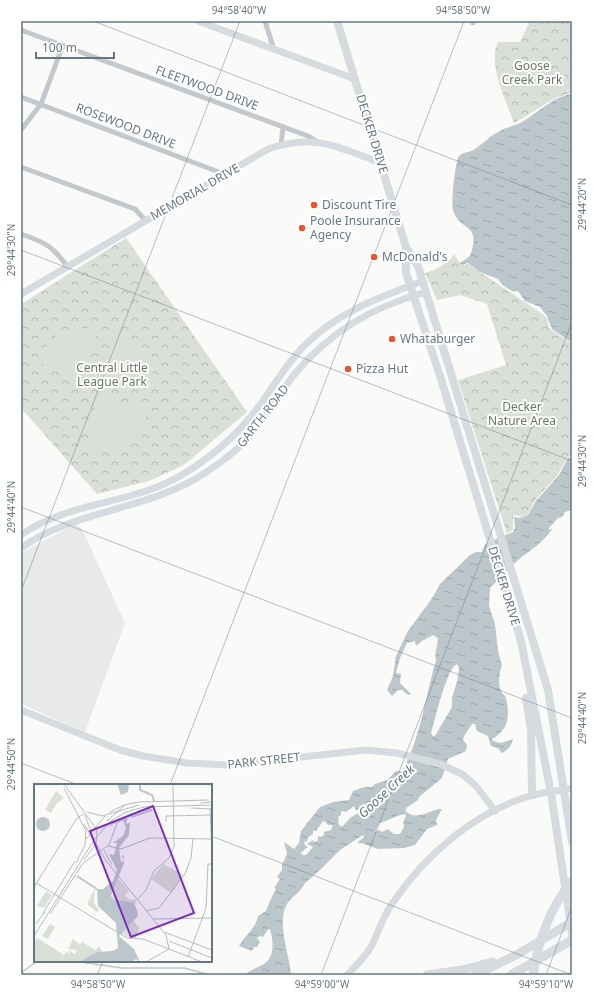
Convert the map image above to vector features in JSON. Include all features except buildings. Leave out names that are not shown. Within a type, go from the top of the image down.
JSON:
[{"type":"highway","points":[[533,975],[538,948],[549,916],[560,897],[572,881]]},
{"type":"highway","points":[[475,975],[518,954],[572,922]]},
{"type":"highway","points":[[511,975],[547,956],[572,940]]},
{"type":"highway","points":[[426,975],[476,966],[518,954]]},
{"type":"main road","points":[[198,21],[355,79]]},
{"type":"main road","name":"DECKER DRIVE","points":[[337,21],[406,247],[418,266],[423,281],[548,690],[568,789],[572,842]]},
{"type":"main road","name":"MEMORIAL DRIVE","points":[[21,294],[268,149],[297,142],[318,142],[342,148],[381,163]]},
{"type":"main road","name":"DECKER DRIVE","points":[[406,247],[406,273],[521,641],[551,793],[572,933]]},
{"type":"main road","name":"GARTH ROAD","points":[[23,533],[62,513],[146,490],[179,477],[213,453],[240,429],[254,414],[303,347],[334,321],[378,297],[423,281]]},
{"type":"main road","name":"GARTH ROAD","points":[[21,548],[34,539],[83,518],[165,495],[219,464],[249,438],[303,365],[325,342],[339,331],[380,308],[426,292]]},
{"type":"main road","points":[[294,358],[303,365]]},
{"type":"main road","points":[[254,414],[262,420]]},
{"type":"main road","points":[[213,453],[219,464]]},
{"type":"main road","points":[[146,490],[149,500]]},
{"type":"main road","points":[[23,533],[34,539]]},
{"type":"main road","points":[[521,641],[522,675],[531,729],[532,795]]},
{"type":"main road","name":"PARK STREET","points":[[21,710],[120,750],[143,756],[187,763],[229,765],[366,750],[397,753],[440,764],[454,770],[476,786],[495,811]]},
{"type":"main road","points":[[347,975],[359,963],[371,946],[390,905],[431,857],[460,832],[495,811],[532,795],[568,789]]},
{"type":"street","points":[[265,21],[274,50]]},
{"type":"street","name":"FLEETWOOD DRIVE","points":[[21,30],[308,136],[318,142]]},
{"type":"street","points":[[21,130],[41,104],[63,45]]},
{"type":"street","name":"ROSEWOOD DRIVE","points":[[21,97],[224,174]]},
{"type":"street","points":[[281,145],[283,127]]},
{"type":"street","points":[[21,167],[136,209],[146,221]]},
{"type":"street","points":[[21,234],[39,240],[52,248],[68,267]]},
{"type":"street","points":[[334,321],[339,331]]},
{"type":"shaded area","points":[[76,524],[82,529],[125,623],[85,732],[21,704],[21,554]]},
{"type":"green space","name":"Goose Creek Park","points":[[530,21],[572,21],[572,93],[556,98],[514,123],[496,71],[495,51],[498,42],[520,42]]},
{"type":"green space","name":"Central Little League Park","points":[[126,238],[247,412],[184,465],[149,481],[97,494],[21,408],[21,304]]},
{"type":"green space","name":"Decker Nature Area","points":[[454,254],[461,265],[468,264],[538,311],[547,318],[549,328],[572,344],[572,455],[567,458],[557,476],[536,499],[527,515],[521,517],[516,515],[513,516],[513,530],[507,534],[458,380],[506,365],[487,304],[460,295],[437,300],[425,273],[450,260]]},
{"type":"green space","points":[[85,328],[96,330],[88,376],[81,381],[46,368],[38,358],[47,345],[63,333]]},
{"type":"green space","points":[[114,333],[133,340],[141,346],[149,357],[153,371],[151,392],[102,386],[98,378]]},
{"type":"green space","points":[[101,397],[148,411],[145,421],[135,437],[120,447],[101,451],[91,450],[90,437],[93,414]]},
{"type":"water","points":[[572,94],[572,343],[552,329],[547,316],[540,307],[525,301],[518,291],[510,290],[498,279],[480,272],[468,263],[461,265],[460,263],[470,256],[473,245],[473,237],[469,228],[460,222],[456,217],[453,210],[453,191],[459,156],[473,150],[500,131],[522,122],[558,98]]},
{"type":"water","points":[[572,457],[572,510],[565,512],[562,517],[558,518],[549,528],[549,530],[553,528],[544,539],[513,564],[490,588],[489,606],[495,624],[498,651],[502,666],[499,686],[501,692],[506,698],[508,710],[505,727],[492,739],[493,741],[501,743],[513,739],[510,746],[507,750],[501,753],[499,749],[491,746],[488,736],[477,731],[475,724],[472,724],[463,740],[467,745],[466,751],[448,759],[442,778],[419,797],[418,800],[406,808],[405,811],[414,815],[442,809],[436,820],[437,825],[427,829],[415,845],[404,848],[378,849],[361,843],[359,844],[358,842],[364,837],[363,835],[340,850],[305,883],[289,901],[284,911],[284,940],[291,975],[244,975],[268,961],[272,952],[273,942],[269,928],[263,937],[260,936],[257,938],[260,942],[252,951],[239,946],[253,928],[258,916],[266,911],[276,889],[274,888],[280,879],[277,877],[282,870],[282,865],[287,854],[284,842],[294,849],[299,843],[301,831],[320,807],[333,802],[349,800],[353,791],[364,787],[372,787],[375,784],[387,780],[396,771],[402,771],[414,745],[422,717],[436,661],[435,655],[438,638],[433,635],[416,646],[415,641],[407,643],[400,658],[396,673],[401,674],[400,683],[411,694],[408,695],[402,690],[398,690],[392,696],[387,690],[393,676],[396,656],[408,631],[433,597],[440,584],[470,555],[476,552],[482,552],[485,544],[513,532],[515,528],[514,517],[520,518],[528,515],[536,501],[559,475],[568,458]],"holes":[[[457,664],[459,668],[458,678],[452,698],[452,707],[435,736],[433,736],[431,733],[438,706],[445,684],[453,667]],[[354,806],[356,810],[359,810],[358,813],[350,818],[342,827],[339,825],[338,817],[341,815],[341,811],[346,812]],[[405,814],[406,816],[403,822],[404,827],[400,834],[394,834],[388,829],[382,832],[379,830],[375,832],[379,823]],[[323,821],[328,825],[333,825],[331,830],[324,832],[324,835],[321,837],[318,836],[318,841],[314,842],[313,840],[307,844],[313,847],[306,855],[302,855],[301,852],[308,847],[305,845],[304,841],[307,842],[308,837],[313,834],[313,830],[316,831]]]},
{"type":"waterway","name":"Goose Creek","points":[[21,973],[36,962]]},
{"type":"waterway","name":"Goose Creek","points":[[81,962],[122,968],[184,968],[210,975]]},
{"type":"place","name":"Discount Tire","points":[[314,205]]},
{"type":"place","name":"Poole Insurance Agency","points":[[302,228]]},
{"type":"place","name":"McDonald's","points":[[374,257]]},
{"type":"place","name":"Whataburger","points":[[392,339]]},
{"type":"place","name":"Pizza Hut","points":[[348,369]]}]
